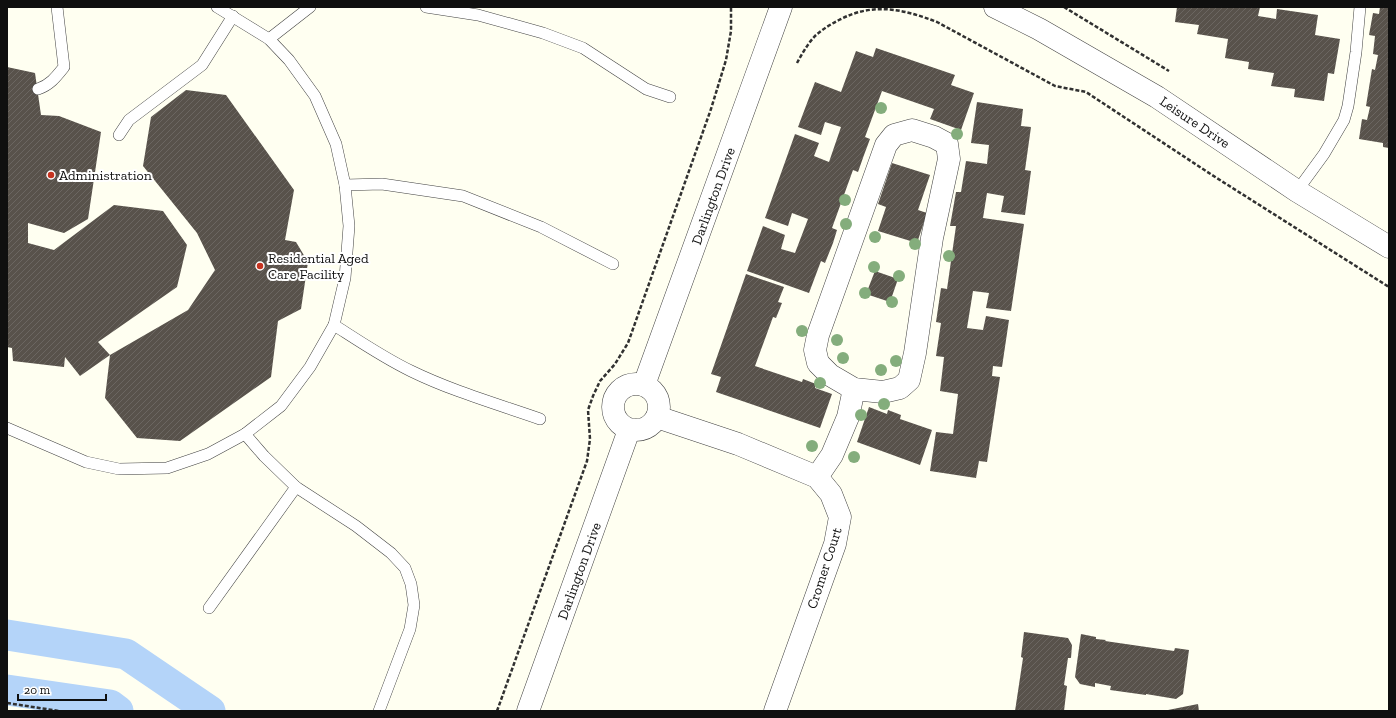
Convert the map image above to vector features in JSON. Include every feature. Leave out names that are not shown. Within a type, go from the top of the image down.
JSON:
[{"type":"street","name":"Darlington Drive","points":[[644,385],[781,7]]},
{"type":"street","name":"Leisure Drive","points":[[995,7],[1039,29],[1157,97],[1298,191],[1389,247]]},
{"type":"street","points":[[912,130],[934,137],[947,144],[949,159],[932,238],[915,354],[909,380],[900,388],[883,392],[854,389],[830,375],[818,363],[815,350],[818,335],[886,145],[894,135],[912,130]]},
{"type":"street","points":[[636,384],[644,385],[651,389],[659,402],[657,417],[649,427],[643,430],[629,430],[617,422],[612,407],[613,400],[622,388],[636,384]]},
{"type":"street","points":[[817,476],[832,455],[848,417],[854,389]]},
{"type":"street","name":"Cromer Court","points":[[657,417],[738,444],[817,476],[832,494],[840,517],[835,544],[775,711]]},
{"type":"street","name":"Darlington Drive","points":[[528,711],[629,430]]},
{"type":"lane","points":[[38,89],[46,86],[55,79],[64,67],[57,7]]},
{"type":"lane","points":[[7,428],[86,462],[119,469],[167,468],[208,454],[245,434],[281,406],[310,367],[334,325],[346,278],[348,226],[346,185],[336,144],[315,96],[290,60],[269,39],[217,7]]},
{"type":"lane","points":[[269,39],[310,7]]},
{"type":"lane","points":[[426,7],[478,15],[543,33],[583,48],[646,89],[670,97]]},
{"type":"lane","points":[[1298,191],[1324,154],[1344,120],[1348,106],[1356,52],[1358,7]]},
{"type":"lane","points":[[119,135],[129,120],[202,65],[233,16]]},
{"type":"lane","points":[[346,185],[382,184],[463,196],[541,228],[614,264]]},
{"type":"lane","points":[[334,325],[363,344],[411,371],[462,392],[540,419]]},
{"type":"lane","points":[[245,434],[264,456],[296,487],[356,526],[391,552],[405,568],[411,584],[414,606],[410,630],[379,711]]},
{"type":"lane","points":[[209,608],[296,487]]},
{"type":"path","points":[[497,711],[587,461],[590,439],[588,410],[600,381],[615,364],[628,343],[711,109],[726,60],[731,31],[731,7]]},
{"type":"path","points":[[797,63],[815,36],[829,26],[858,12],[879,8],[918,14],[937,22],[1055,86],[1086,92],[1212,175],[1389,287]]},
{"type":"path","points":[[7,703],[59,711]]},
{"type":"building","points":[[1177,7],[1260,7],[1258,16],[1276,19],[1277,9],[1318,15],[1315,35],[1340,39],[1334,74],[1328,73],[1324,101],[1294,97],[1295,89],[1271,86],[1274,73],[1248,69],[1249,62],[1225,58],[1228,39],[1197,34],[1199,25],[1175,22]]},
{"type":"building","points":[[1380,7],[1389,7],[1389,148],[1383,147],[1383,143],[1359,139],[1362,119],[1367,120],[1370,107],[1366,106],[1372,69],[1375,70],[1378,55],[1373,54],[1375,36],[1369,35],[1373,13],[1379,14]]},
{"type":"building","points":[[876,48],[955,75],[951,85],[974,93],[961,130],[930,119],[934,109],[882,91],[865,137],[870,139],[858,172],[853,170],[832,228],[837,230],[833,243],[825,263],[821,261],[809,293],[747,271],[763,226],[785,235],[781,249],[795,253],[808,219],[792,213],[788,226],[765,218],[795,134],[819,143],[814,156],[829,162],[841,127],[825,122],[821,135],[798,127],[815,82],[841,92],[856,51],[873,57]]},
{"type":"building","points":[[7,67],[35,73],[41,115],[59,116],[101,132],[88,219],[64,233],[28,223],[28,243],[54,250],[114,205],[163,211],[187,245],[177,287],[98,342],[110,355],[80,376],[65,357],[64,367],[13,361],[12,348],[7,347]]},
{"type":"building","name":"Residential Aged Care Facility","points":[[186,90],[226,95],[294,190],[285,240],[296,242],[308,262],[301,309],[278,321],[271,377],[180,441],[137,438],[105,398],[110,355],[188,310],[215,270],[197,233],[143,166],[151,117]]},
{"type":"building","points":[[977,102],[1023,109],[1021,126],[1031,127],[1025,170],[1031,171],[1025,215],[1001,212],[1004,196],[987,193],[983,218],[1024,224],[1011,311],[986,308],[989,293],[973,291],[967,328],[983,330],[986,316],[1009,320],[1002,367],[993,366],[992,376],[1000,377],[987,462],[979,461],[976,478],[930,471],[936,432],[953,434],[958,394],[940,391],[944,357],[936,356],[941,323],[936,322],[941,288],[947,289],[956,226],[950,226],[956,192],[961,192],[966,161],[987,164],[989,145],[971,143]]},
{"type":"building","points":[[892,163],[930,175],[918,210],[927,213],[917,243],[878,231],[886,207],[878,204]]},
{"type":"building","points":[[875,271],[898,279],[890,302],[866,294]]},
{"type":"building","points":[[746,274],[784,287],[778,302],[782,303],[776,318],[773,317],[755,366],[802,382],[803,379],[816,384],[815,388],[832,394],[820,428],[716,392],[721,377],[711,374]]},
{"type":"building","points":[[869,407],[887,414],[888,410],[901,415],[900,419],[932,430],[920,465],[857,442]]},
{"type":"building","points":[[1024,632],[1068,638],[1072,645],[1071,658],[1068,658],[1064,685],[1067,686],[1064,711],[1015,711],[1023,658],[1021,657]]},
{"type":"building","points":[[1081,634],[1096,637],[1096,639],[1106,640],[1105,641],[1174,651],[1175,648],[1189,650],[1183,694],[1176,699],[1110,690],[1111,686],[1095,683],[1095,687],[1080,684],[1075,677]]},
{"type":"building","points":[[1198,704],[1199,711],[1168,711],[1168,710]]},
{"type":"waterway","points":[[7,635],[126,654],[210,711]]},
{"type":"waterway","points":[[7,690],[110,705],[118,711]]},
{"type":"place","name":"Administration","points":[[51,175]]},
{"type":"place","name":"Residential Aged Care Facility","points":[[260,266]]}]
